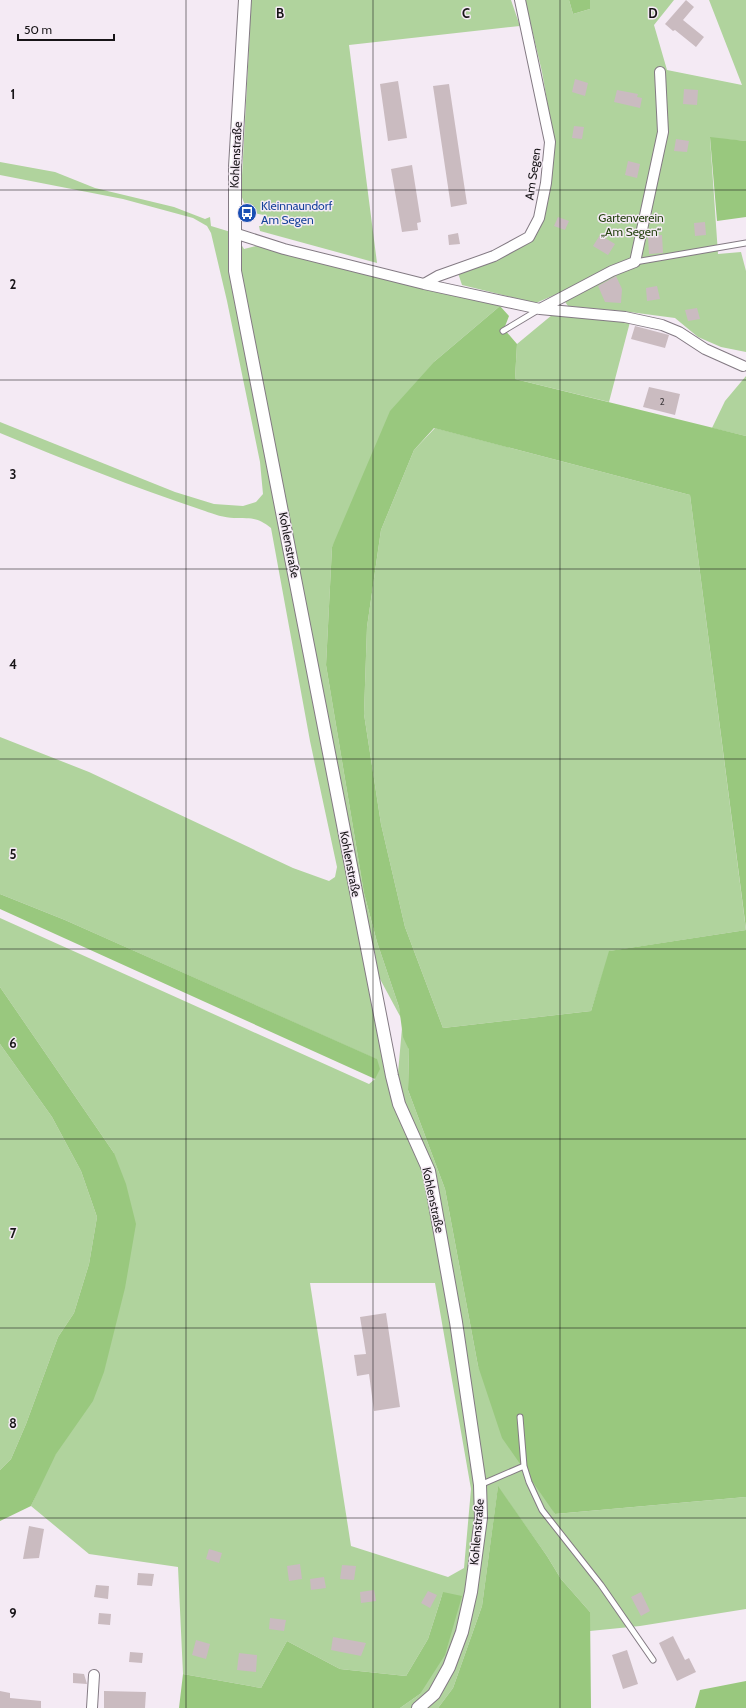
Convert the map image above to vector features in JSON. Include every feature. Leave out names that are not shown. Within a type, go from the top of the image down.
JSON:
[{"type":"street","name":"Kohlenstraße","points":[[244,0],[235,167],[235,271],[392,1076],[399,1104],[429,1171],[456,1322],[480,1485],[481,1518],[471,1592],[462,1632],[449,1667],[434,1694],[418,1708]]},
{"type":"street","name":"Am Segen","points":[[424,284],[438,276],[494,256],[524,240],[529,237],[539,218],[546,183],[550,142],[520,0]]},
{"type":"street","points":[[540,309],[612,271],[635,262],[663,132],[660,72]]},
{"type":"street","points":[[234,233],[284,249],[424,284],[540,309],[625,317],[662,325],[679,332],[705,349],[743,366]]},
{"type":"street","points":[[92,1708],[94,1675]]},
{"type":"lane","points":[[635,262],[746,243]]},
{"type":"lane","points":[[502,331],[540,309]]},
{"type":"lane","points":[[520,1417],[524,1466],[529,1482],[542,1510],[601,1585],[653,1660]]},
{"type":"lane","points":[[480,1485],[524,1466]]},
{"type":"green space","points":[[250,0],[511,0],[520,26],[349,45],[377,263],[260,231],[259,226],[262,226],[264,215],[251,211],[244,203],[241,194],[250,29]]},
{"type":"green space","name":"Gartenverein „Am Segen“","points":[[525,0],[569,0],[573,14],[590,9],[590,0],[674,0],[654,25],[667,70],[742,85],[709,0],[746,0],[746,141],[710,138],[718,254],[741,252],[746,271],[746,352],[721,347],[698,337],[675,318],[568,306],[559,293],[536,303],[462,285],[458,273],[491,261],[540,224],[548,202],[554,141],[542,72]]},
{"type":"green space","points":[[569,0],[590,0],[590,9],[573,14]]},
{"type":"green space","points":[[710,137],[746,141],[746,217],[717,221]]},
{"type":"green space","points":[[0,162],[55,172],[95,188],[174,207],[205,219],[210,217],[211,226],[234,233],[244,249],[256,246],[500,306],[435,361],[332,547],[326,665],[364,893],[377,942],[399,1007],[401,1018],[380,979],[372,975],[392,1076],[398,1073],[402,1028],[409,1050],[408,1090],[445,1189],[478,1366],[555,1514],[746,1497],[746,1609],[640,1626],[590,1631],[590,1612],[561,1579],[547,1556],[498,1487],[482,1606],[453,1688],[438,1708],[400,1708],[420,1694],[443,1592],[428,1639],[406,1676],[340,1669],[287,1641],[261,1688],[183,1674],[178,1567],[89,1554],[31,1506],[52,1459],[93,1395],[104,1369],[107,1356],[114,1153],[0,987],[0,918],[369,1084],[375,1079],[376,1059],[65,920],[0,894],[0,737],[89,772],[293,868],[329,881],[335,877],[337,867],[310,741],[271,528],[257,520],[249,518],[223,517],[179,502],[102,474],[0,433],[0,422],[175,492],[214,504],[243,506],[256,502],[263,494],[260,462],[227,301],[211,233],[207,226],[193,218],[123,199],[0,175]],"holes":[[[310,1283],[435,1283],[471,1489],[464,1568],[448,1577],[351,1546]]]},
{"type":"green space","points":[[500,306],[509,316],[504,329],[517,344],[515,379],[746,436],[746,929],[690,495],[434,428],[414,450],[381,530],[367,627],[364,714],[381,824],[405,927],[443,1028],[591,1011],[609,951],[746,930],[746,1497],[555,1514],[502,1438],[478,1366],[445,1189],[408,1090],[409,1050],[403,1037],[399,1007],[377,942],[364,893],[326,665],[332,547],[390,411],[435,361]]},
{"type":"green space","points":[[552,315],[630,322],[609,402],[515,379],[517,344]]},
{"type":"green space","points":[[746,376],[746,436],[712,428],[725,401]]},
{"type":"green space","points":[[435,428],[690,495],[746,930],[610,951],[591,1011],[443,1028],[405,927],[381,824],[364,714],[367,627],[381,530],[414,450]]},
{"type":"green space","points":[[0,894],[65,920],[377,1059],[380,1069],[375,1079],[0,909]]},
{"type":"green space","points":[[0,987],[114,1153],[126,1184],[136,1224],[125,1288],[104,1372],[93,1401],[56,1454],[31,1506],[0,1521],[0,1470],[11,1459],[26,1424],[58,1337],[74,1313],[89,1264],[97,1217],[81,1171],[52,1117],[0,1044]]},
{"type":"green space","points":[[0,1044],[52,1117],[81,1171],[97,1217],[89,1264],[74,1313],[58,1337],[26,1424],[11,1459],[0,1470]]},
{"type":"green space","points":[[498,1486],[547,1556],[561,1579],[590,1612],[591,1708],[438,1708],[453,1688],[482,1606]]},
{"type":"green space","points":[[443,1592],[462,1596],[445,1655],[420,1694],[400,1708],[179,1708],[183,1674],[261,1688],[287,1641],[340,1669],[406,1676],[428,1639]]},
{"type":"green space","points":[[746,1681],[746,1708],[695,1708],[700,1690]]},
{"type":"building","points":[[686,0],[694,7],[683,20],[704,37],[696,47],[665,24]]},
{"type":"building","points":[[575,79],[588,83],[585,96],[572,92]]},
{"type":"building","points":[[398,81],[407,138],[388,141],[380,84]]},
{"type":"building","points":[[449,84],[467,204],[451,207],[433,86]]},
{"type":"building","points":[[684,89],[698,90],[697,105],[683,104]]},
{"type":"building","points":[[617,90],[638,94],[637,97],[642,98],[640,108],[614,102]]},
{"type":"building","points":[[574,126],[584,127],[582,139],[572,138]]},
{"type":"building","points":[[676,139],[689,141],[687,152],[674,151]]},
{"type":"building","points":[[628,161],[640,164],[637,178],[625,175]]},
{"type":"building","points":[[412,165],[421,222],[417,223],[418,230],[402,232],[391,169]]},
{"type":"building","points":[[558,217],[569,221],[565,230],[554,226]]},
{"type":"building","points":[[705,222],[706,235],[695,236],[694,223]]},
{"type":"building","points":[[458,233],[460,244],[449,245],[448,235]]},
{"type":"building","points":[[600,235],[615,244],[608,255],[593,246]]},
{"type":"building","points":[[662,235],[663,253],[649,254],[648,236]]},
{"type":"building","points":[[616,276],[622,289],[621,303],[605,302],[598,286]]},
{"type":"building","points":[[657,286],[660,299],[647,301],[646,288]]},
{"type":"building","points":[[697,308],[700,319],[688,321],[685,310]]},
{"type":"building","points":[[635,326],[669,335],[665,348],[631,339]]},
{"type":"building","points":[[649,387],[680,394],[675,415],[643,407]]},
{"type":"building","points":[[386,1313],[400,1407],[374,1411],[369,1374],[357,1376],[354,1355],[366,1354],[360,1317]]},
{"type":"building","points":[[29,1526],[44,1529],[39,1558],[23,1559]]},
{"type":"building","points":[[209,1549],[222,1553],[219,1563],[206,1559]]},
{"type":"building","points":[[300,1564],[302,1579],[289,1581],[287,1566]]},
{"type":"building","points":[[342,1565],[356,1566],[354,1580],[340,1579]]},
{"type":"building","points":[[138,1573],[154,1574],[152,1586],[137,1585]]},
{"type":"building","points":[[324,1577],[326,1588],[311,1590],[310,1579]]},
{"type":"building","points":[[96,1585],[109,1586],[108,1599],[94,1597]]},
{"type":"building","points":[[374,1590],[376,1601],[361,1603],[360,1592]]},
{"type":"building","points":[[428,1591],[437,1595],[430,1608],[421,1603]]},
{"type":"building","points":[[641,1592],[650,1611],[641,1616],[631,1597]]},
{"type":"building","points":[[99,1613],[111,1614],[110,1625],[98,1624]]},
{"type":"building","points":[[270,1618],[286,1620],[284,1631],[269,1629]]},
{"type":"building","points":[[673,1636],[685,1660],[689,1658],[696,1672],[677,1681],[659,1643]]},
{"type":"building","points":[[333,1637],[366,1643],[361,1656],[331,1650]]},
{"type":"building","points":[[196,1640],[210,1644],[206,1659],[192,1655]]},
{"type":"building","points":[[627,1650],[638,1684],[623,1689],[612,1655]]},
{"type":"building","points":[[130,1652],[143,1653],[142,1663],[129,1662]]},
{"type":"building","points":[[239,1653],[257,1655],[256,1672],[237,1670]]},
{"type":"building","points":[[73,1673],[84,1674],[87,1684],[73,1683]]},
{"type":"building","points":[[0,1691],[10,1693],[10,1698],[41,1701],[41,1708],[0,1708]]},
{"type":"building","points":[[104,1691],[146,1692],[145,1708],[104,1708]]},
{"type":"place","name":"Kleinnaundorf Am Segen","points":[[247,213]]}]
